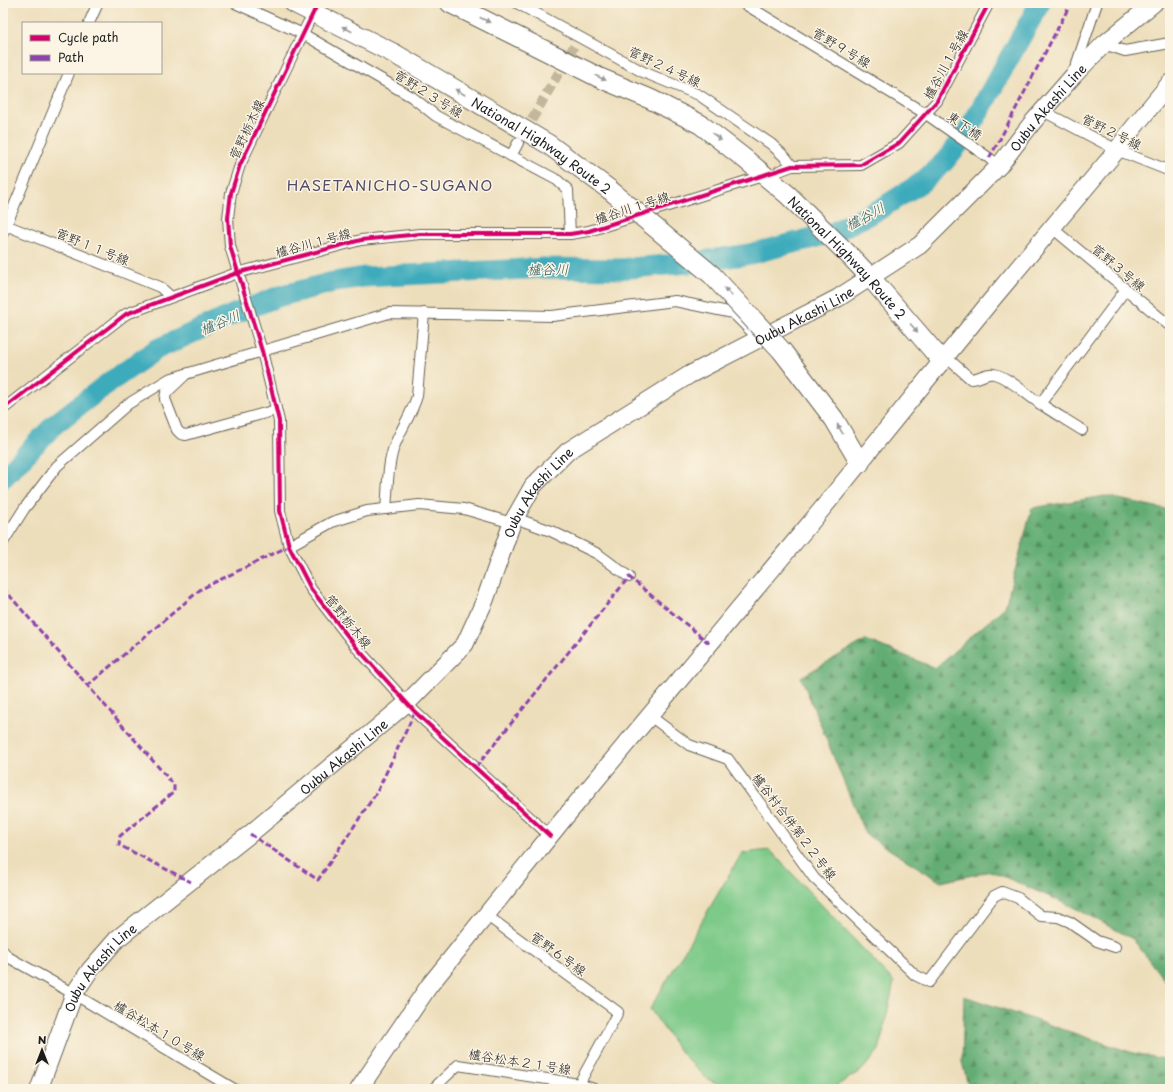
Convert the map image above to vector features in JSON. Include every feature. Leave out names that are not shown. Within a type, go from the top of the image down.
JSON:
[{"type":"highway","name":"National Highway Route 2","points":[[294,3],[396,54],[535,136],[610,190],[712,275],[743,308],[782,351],[834,419],[860,463]]},
{"type":"highway","name":"National Highway Route 2","points":[[450,3],[600,78],[650,99],[700,124],[788,195],[851,257],[944,359]]},
{"type":"main road","name":"Oubu Akashi Line","points":[[39,1089],[74,994],[90,970],[117,939],[250,834],[408,702],[465,644],[485,600],[514,521],[533,486],[568,451],[689,375],[838,298],[920,245],[994,162],[1043,111],[1072,76],[1104,44],[1154,3]]},
{"type":"main road","points":[[359,1089],[429,986],[486,915],[860,463],[1051,227],[1117,150],[1170,84]]},
{"type":"street","points":[[89,22],[98,3]]},
{"type":"street","name":"菅野２３号線","points":[[235,3],[303,34],[412,97],[436,116],[557,180],[568,190],[570,234]]},
{"type":"street","name":"菅野２４号線","points":[[517,3],[578,40],[643,72],[699,95],[771,144],[792,166]]},
{"type":"street","name":"菅野９号線","points":[[743,3],[926,114]]},
{"type":"street","name":"櫨谷川１号線","points":[[779,171],[792,166],[861,165],[899,143],[937,101],[989,3]]},
{"type":"street","points":[[1072,76],[1097,3]]},
{"type":"street","name":"菅野栃木線","points":[[308,24],[240,165],[231,192],[228,218],[230,246],[262,351],[279,421],[280,511],[289,546],[311,589],[357,648],[408,702],[415,712],[550,836]]},
{"type":"street","points":[[1104,44],[1125,51],[1170,43]]},
{"type":"street","points":[[4,227],[69,74]]},
{"type":"street","name":"菅野２号線","points":[[1043,111],[1117,150],[1170,171]]},
{"type":"street","name":"東下橋","points":[[926,114],[994,162]]},
{"type":"street","points":[[511,156],[518,143]]},
{"type":"street","name":"櫨谷川１号線","points":[[3,409],[126,314],[237,273],[361,240],[420,234],[570,234],[589,231],[756,178]]},
{"type":"street","name":"菅野１１号線","points":[[4,227],[160,287],[171,297]]},
{"type":"street","name":"菅野３号線","points":[[1051,227],[1170,326]]},
{"type":"street","points":[[1040,404],[1126,289]]},
{"type":"street","points":[[3,542],[24,510],[57,466],[128,404],[169,379],[389,313],[552,316],[675,301],[733,313],[759,339]]},
{"type":"street","points":[[386,509],[390,462],[393,448],[413,408],[417,396],[424,314]]},
{"type":"street","points":[[944,359],[971,379],[979,379],[986,374],[994,374],[1003,378],[1040,404],[1082,430]]},
{"type":"street","points":[[186,374],[166,393],[165,399],[177,430],[181,434],[186,435],[276,410]]},
{"type":"street","points":[[289,546],[332,522],[367,511],[419,505],[464,510],[551,531],[598,554],[629,577]]},
{"type":"street","name":"櫨谷村合併第２２号線","points":[[650,716],[689,745],[728,759],[814,878],[914,974],[929,982],[994,896],[1002,892],[1018,898],[1041,916],[1058,918],[1070,922],[1097,941],[1116,947]]},
{"type":"street","name":"菅野６号線","points":[[486,915],[618,1012]]},
{"type":"street","name":"櫨谷松本１０号線","points":[[3,951],[8,957],[74,994],[234,1089]]},
{"type":"street","name":"櫨谷松本２１号線","points":[[434,1089],[458,1065],[579,1084],[618,1012]]},
{"type":"street","points":[[579,1084],[594,1089]]},
{"type":"green space","points":[[1105,496],[1170,510],[1170,988],[1133,939],[1073,907],[991,871],[941,882],[865,834],[801,677],[866,640],[935,668],[1005,607],[1032,508]]},
{"type":"green space","points":[[770,850],[894,982],[879,1050],[862,1070],[831,1089],[733,1089],[707,1079],[682,1054],[650,1009],[742,853]]},
{"type":"green space","points":[[964,996],[1133,1053],[1170,1060],[1170,1089],[969,1089],[962,1062]]},
{"type":"waterway","name":"櫨谷川","points":[[3,478],[55,424],[107,384],[157,349],[234,314],[277,297],[333,282],[364,277],[545,268],[619,269],[690,263],[750,254],[832,233],[880,209],[922,182],[945,161],[966,135],[1040,3]]},
{"type":"tunnel","points":[[524,133],[576,43]]},
{"type":"marked path","points":[[989,158],[1071,3]]},
{"type":"marked path","points":[[87,686],[201,589],[289,546]]},
{"type":"marked path","points":[[476,767],[629,577],[710,644]]},
{"type":"marked path","points":[[3,588],[174,785],[174,792],[120,836],[119,845],[191,882]]},
{"type":"marked path","points":[[250,834],[318,880],[377,792],[415,712]]},
{"type":"cycle path","points":[[318,3],[240,165],[231,193],[228,218],[230,246],[262,351],[279,421],[280,511],[289,546],[311,589],[357,648],[415,712],[550,836]]},
{"type":"cycle path","points":[[3,409],[126,314],[237,273],[361,240],[420,234],[570,234],[589,231],[792,166],[861,165],[899,143],[937,101],[989,3]]},
{"type":"district","name":"HASETANICHO-SUGANO","points":[[390,184]]}]
